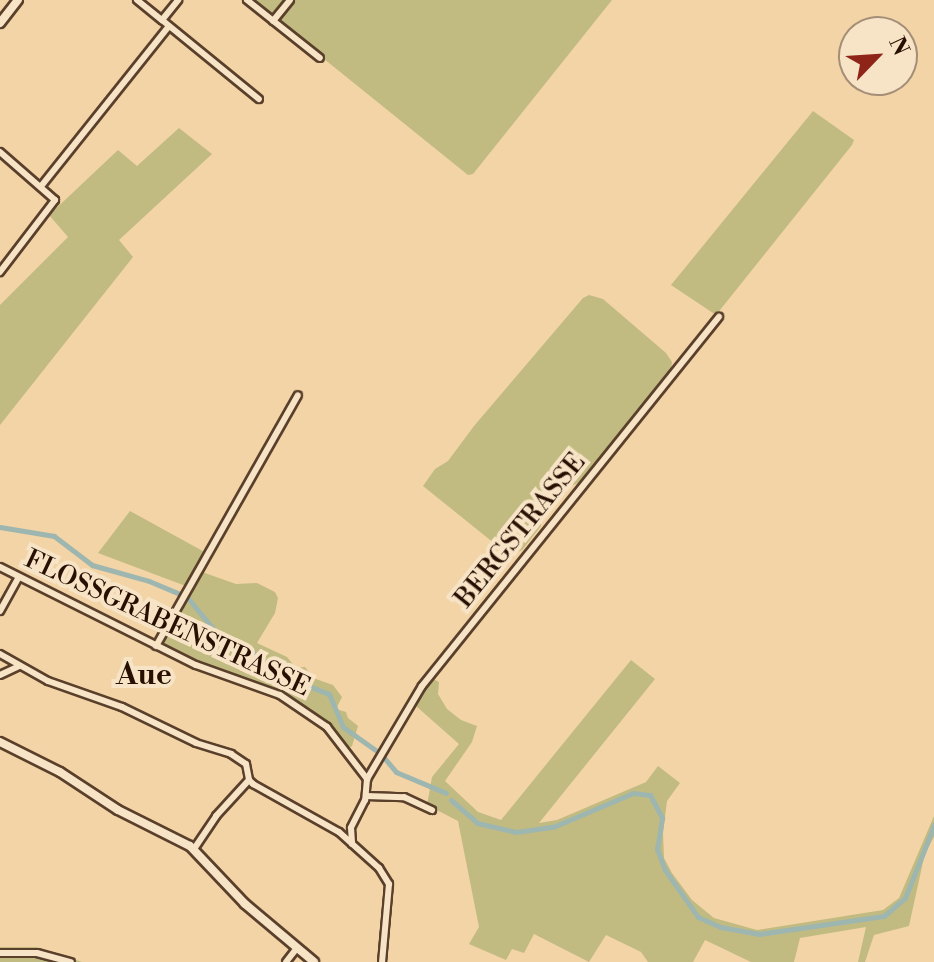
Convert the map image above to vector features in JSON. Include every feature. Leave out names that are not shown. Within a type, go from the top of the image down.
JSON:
[{"type":"street","points":[[0,23],[18,0]]},
{"type":"street","points":[[137,0],[259,99]]},
{"type":"street","points":[[162,20],[178,0]]},
{"type":"street","points":[[247,0],[320,58]]},
{"type":"street","points":[[273,21],[290,0]]},
{"type":"street","points":[[42,185],[169,26]]},
{"type":"street","points":[[0,152],[42,185],[55,200],[0,272]]},
{"type":"street","name":"BERGSTRASSE","points":[[367,779],[422,686],[719,317]]},
{"type":"street","points":[[156,646],[298,395]]},
{"type":"street","name":"FLOSSGRABENSTRASSE","points":[[0,567],[156,646],[229,679],[284,698],[336,735],[367,779]]},
{"type":"street","points":[[0,611],[19,577]]},
{"type":"street","points":[[0,654],[48,681],[113,703],[196,743],[226,751],[247,766],[249,780]]},
{"type":"street","points":[[0,675],[19,666]]},
{"type":"street","points":[[0,742],[194,849],[245,904],[314,962]]},
{"type":"street","points":[[352,844],[351,828],[366,796],[367,779]]},
{"type":"street","points":[[249,780],[339,832],[383,873],[389,884],[382,962]]},
{"type":"street","points":[[194,849],[216,816],[249,780]]},
{"type":"street","points":[[366,796],[404,797],[432,810]]},
{"type":"street","points":[[339,832],[351,828]]},
{"type":"street","points":[[286,962],[297,948]]},
{"type":"street","points":[[0,953],[37,953],[71,962]]},
{"type":"shaded area","points":[[251,0],[612,0],[473,174],[468,175]]},
{"type":"shaded area","points":[[813,111],[854,140],[852,145],[716,315],[671,285]]},
{"type":"shaded area","points":[[179,128],[212,154],[119,240],[133,257],[0,425],[0,305],[68,237],[49,215],[118,150],[137,166]]},
{"type":"shaded area","points":[[589,295],[603,299],[666,353],[672,362],[671,369],[582,480],[574,485],[557,478],[529,510],[541,521],[541,526],[522,550],[510,556],[423,486],[435,469],[448,461],[583,298]]},
{"type":"shaded area","points":[[130,511],[210,555],[202,572],[236,584],[257,583],[275,592],[278,598],[275,613],[257,643],[287,657],[296,668],[305,667],[313,678],[333,685],[342,697],[336,709],[346,712],[358,726],[352,746],[349,748],[326,722],[279,691],[225,676],[164,647],[166,632],[191,588],[98,553]]},
{"type":"shaded area","points":[[631,660],[655,679],[539,823],[557,820],[646,782],[658,766],[680,783],[667,801],[663,833],[664,858],[672,873],[692,900],[714,918],[757,930],[883,910],[899,898],[934,816],[934,837],[925,853],[909,926],[874,935],[865,962],[858,962],[866,927],[800,938],[794,962],[751,962],[705,940],[693,962],[648,962],[641,952],[606,935],[589,962],[534,934],[524,953],[512,949],[506,960],[469,944],[479,927],[458,821],[427,805],[432,777],[459,744],[408,699],[426,675],[439,682],[438,694],[447,709],[461,720],[477,726],[472,742],[445,781],[478,812],[501,820]]},
{"type":"shaded area","points":[[0,947],[37,947],[82,962],[0,962]]},
{"type":"waterway","points":[[0,527],[54,536],[92,565],[149,581],[187,597],[220,637],[253,653],[279,674],[329,694],[343,727],[381,754],[396,772],[446,793]]},
{"type":"waterway","points":[[451,800],[477,823],[516,832],[553,827],[633,793],[650,795],[662,818],[657,849],[665,870],[698,917],[720,927],[759,934],[884,916],[905,898],[934,825]]},
{"type":"district","name":"Aue","points":[[144,675]]}]
